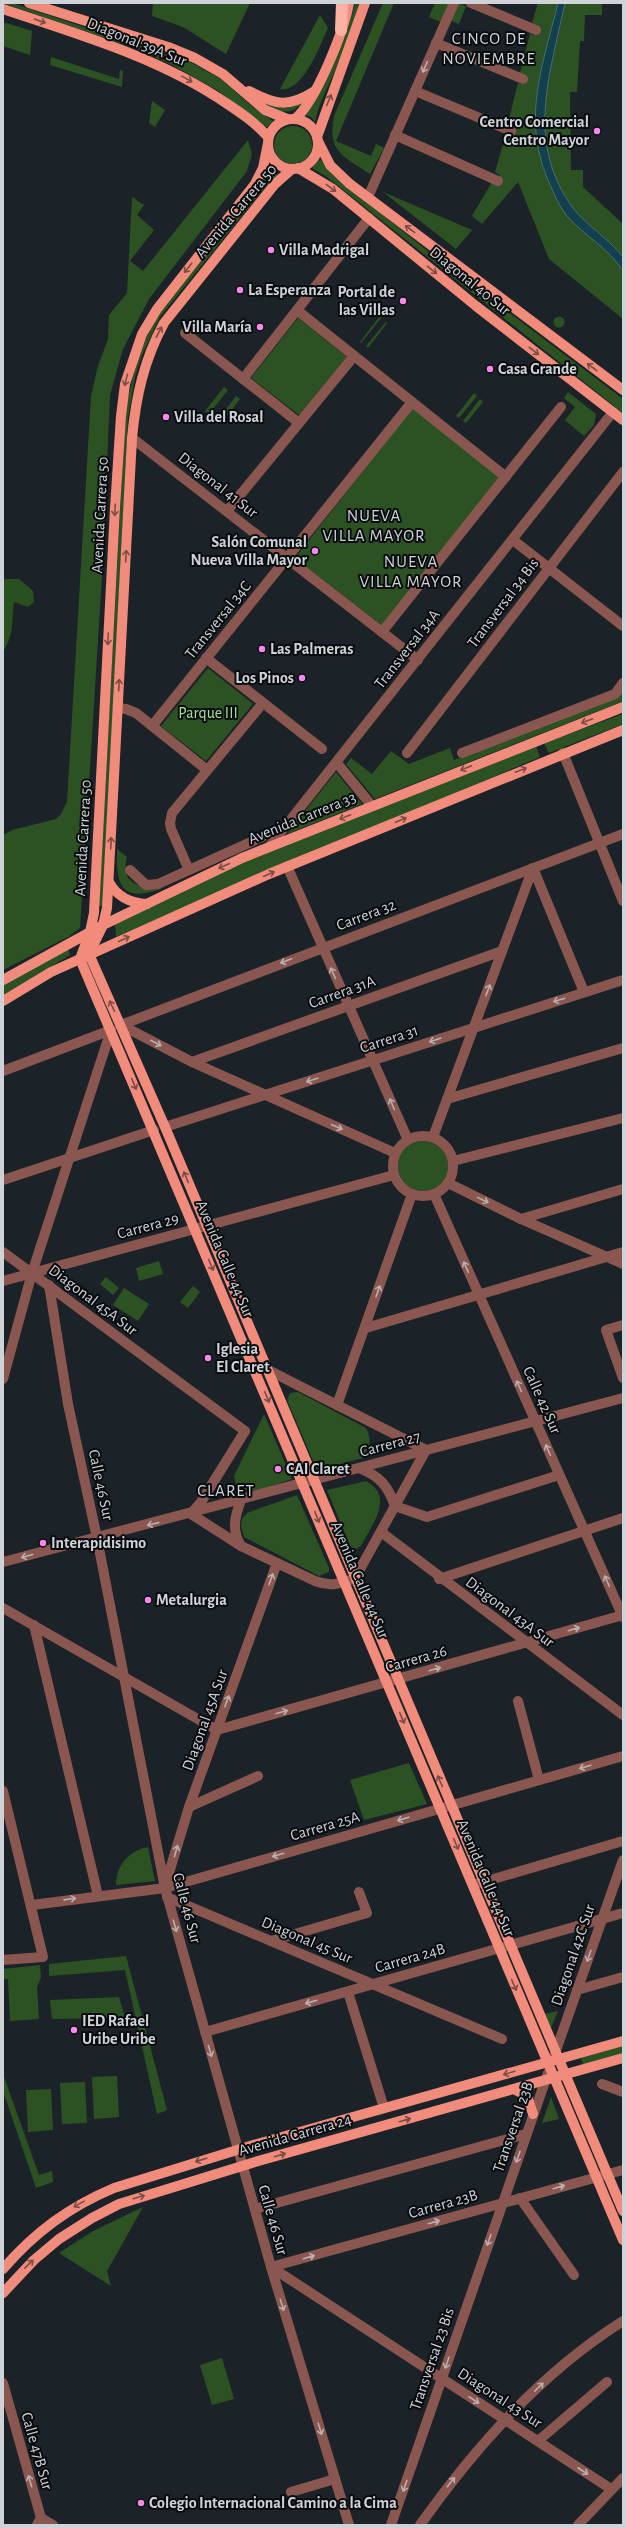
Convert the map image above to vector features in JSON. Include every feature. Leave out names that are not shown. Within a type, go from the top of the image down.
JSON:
[{"type":"highway","points":[[341,30],[342,3]]},
{"type":"main road","name":"Diagonal 39A Sur","points":[[28,3],[180,51],[211,67],[238,86],[265,110],[291,119]]},
{"type":"main road","points":[[349,3],[341,30],[306,109],[291,119],[275,126],[268,140],[268,150],[277,163],[295,168],[310,161],[315,155],[317,139],[365,3]]},
{"type":"main road","name":"Diagonal 39A Sur","points":[[3,9],[163,66],[204,89],[244,115],[268,140]]},
{"type":"main road","points":[[238,86],[261,98],[280,103],[294,102],[315,91]]},
{"type":"main road","points":[[291,119],[309,125],[317,139]]},
{"type":"main road","name":"Diagonal 40 Sur","points":[[317,139],[324,156],[335,170],[368,197],[623,390]]},
{"type":"main road","name":"Avenida Carrera 50","points":[[90,932],[94,913],[120,431],[125,384],[137,345],[150,320],[172,287],[255,184],[263,168],[268,140]]},
{"type":"main road","name":"Diagonal 40 Sur","points":[[295,168],[324,182],[476,306],[623,420]]},
{"type":"main road","name":"Avenida Carrera 50","points":[[103,925],[108,882],[132,438],[138,386],[151,347],[164,323],[272,188],[295,168]]},
{"type":"main road","name":"Avenida Carrera 33","points":[[3,980],[103,925],[220,868],[269,847],[623,707]]},
{"type":"main road","points":[[3,1001],[51,972],[287,866],[623,730]]},
{"type":"main road","points":[[108,882],[118,895],[129,901],[147,904]]},
{"type":"main road","points":[[84,957],[103,925]]},
{"type":"main road","points":[[84,957],[90,932]]},
{"type":"main road","name":"Avenida Calle 44 Sur","points":[[84,957],[121,1025],[268,1370],[398,1680],[446,1807],[478,1884],[499,1949],[552,2061],[564,2075],[623,2240]]},
{"type":"main road","name":"Avenida Calle 44 Sur","points":[[84,957],[111,1030],[344,1583],[387,1682],[446,1807]]},
{"type":"main road","name":"Avenida Calle 44 Sur","points":[[478,1884],[510,1946],[552,2061]]},
{"type":"main road","name":"Avenida Carrera 24","points":[[4,2267],[38,2232],[57,2218],[94,2196],[138,2179],[238,2149],[623,2041]]},
{"type":"main road","name":"Avenida Carrera 24","points":[[3,2293],[44,2251],[106,2210],[131,2199],[623,2058]]},
{"type":"main road","name":"Avenida Calle 44 Sur","points":[[550,2079],[601,2176],[623,2211]]},
{"type":"main road","points":[[514,2089],[527,2096],[533,2114]]},
{"type":"street","points":[[368,197],[454,3]]},
{"type":"street","points":[[471,3],[536,30]]},
{"type":"street","points":[[436,44],[523,79]]},
{"type":"street","points":[[415,91],[511,131]]},
{"type":"street","points":[[396,135],[498,181]]},
{"type":"street","points":[[244,379],[369,218]]},
{"type":"street","points":[[298,311],[506,477]]},
{"type":"street","points":[[185,333],[299,423]]},
{"type":"street","points":[[227,511],[354,356]]},
{"type":"street","name":"Transversal 34C","points":[[152,726],[412,402]]},
{"type":"street","points":[[382,632],[562,407]]},
{"type":"street","name":"Transversal 34A","points":[[269,847],[337,763],[613,412]]},
{"type":"street","name":"Diagonal 41 Sur","points":[[132,438],[418,660]]},
{"type":"street","points":[[131,465],[138,454],[151,452]]},
{"type":"street","name":"Transversal 34 Bis","points":[[407,753],[623,472]]},
{"type":"street","points":[[513,540],[623,626]]},
{"type":"street","points":[[206,658],[322,749]]},
{"type":"street","points":[[462,752],[615,694],[623,683]]},
{"type":"street","points":[[189,870],[171,829],[170,818],[207,770],[263,703]]},
{"type":"street","points":[[118,708],[130,710],[207,770]]},
{"type":"street","points":[[563,753],[623,901]]},
{"type":"street","points":[[337,763],[372,806]]},
{"type":"street","name":"Carrera 32","points":[[121,1025],[322,947],[623,834]]},
{"type":"street","points":[[130,870],[146,885],[152,885],[262,837]]},
{"type":"street","points":[[287,866],[408,1140]]},
{"type":"street","points":[[433,1137],[533,868]]},
{"type":"street","points":[[533,868],[584,992]]},
{"type":"street","name":"Carrera 31A","points":[[192,1062],[502,951]]},
{"type":"street","name":"Carrera 31","points":[[165,1127],[623,980]]},
{"type":"street","points":[[121,1025],[192,1062],[396,1154]]},
{"type":"street","points":[[3,1071],[111,1030]]},
{"type":"street","name":"Diagonal 45A Sur","points":[[111,1030],[32,1273],[245,1431],[201,1502],[191,1514]]},
{"type":"street","points":[[447,1099],[623,1048]]},
{"type":"street","points":[[453,1161],[623,1118]]},
{"type":"street","points":[[3,1180],[154,1130]]},
{"type":"street","points":[[416,1137],[433,1137],[446,1146],[453,1161],[452,1176],[448,1183],[434,1194],[419,1196],[412,1194],[398,1183],[394,1175],[393,1160],[408,1140],[416,1137]]},
{"type":"street","name":"Carrera 29","points":[[3,1281],[394,1175]]},
{"type":"street","points":[[448,1183],[521,1219],[621,1263],[623,1274]]},
{"type":"street","points":[[521,1219],[623,1189]]},
{"type":"street","points":[[337,1405],[366,1328],[412,1194]]},
{"type":"street","name":"Calle 42 Sur","points":[[434,1194],[623,1616]]},
{"type":"street","points":[[3,1252],[32,1273],[3,1379]]},
{"type":"street","points":[[366,1328],[623,1252]]},
{"type":"street","name":"Calle 46 Sur","points":[[49,1285],[68,1404],[97,1538],[122,1675],[166,1893],[271,2268],[349,2525]]},
{"type":"street","points":[[623,1325],[606,1330],[623,1378]]},
{"type":"street","points":[[191,1514],[241,1546],[322,1584],[334,1585],[344,1583],[355,1578],[426,1450],[268,1370]]},
{"type":"street","name":"Carrera 27","points":[[3,1562],[191,1514],[623,1398]]},
{"type":"street","points":[[359,1468],[373,1474],[385,1483],[395,1506],[427,1517],[559,1475]]},
{"type":"street","points":[[241,1500],[234,1525],[236,1538],[241,1546]]},
{"type":"street","points":[[439,1579],[623,1518]]},
{"type":"street","name":"Diagonal 43A Sur","points":[[381,1532],[439,1579],[623,1715]]},
{"type":"street","name":"Diagonal 45A Sur","points":[[166,1893],[189,1807],[276,1563]]},
{"type":"street","points":[[3,1608],[217,1730]]},
{"type":"street","name":"Carrera 26","points":[[217,1730],[623,1616]]},
{"type":"street","points":[[34,1625],[98,1896]]},
{"type":"street","points":[[518,1701],[539,1780]]},
{"type":"street","name":"Carrera 25A","points":[[32,1905],[98,1896],[166,1893],[446,1807],[623,1756]]},
{"type":"street","points":[[189,1807],[258,1776]]},
{"type":"street","points":[[3,1791],[32,1905],[43,1957],[3,1960]]},
{"type":"street","points":[[478,1884],[623,1841]]},
{"type":"street","name":"Diagonal 42C Sur","points":[[552,2061],[623,1860]]},
{"type":"street","points":[[271,1941],[367,1914],[360,1892]]},
{"type":"street","name":"Diagonal 45 Sur","points":[[166,1893],[271,1941],[502,2039]]},
{"type":"street","name":"Carrera 24B","points":[[205,2032],[623,1913]]},
{"type":"street","points":[[577,1990],[623,1977]]},
{"type":"street","points":[[348,1992],[384,2108]]},
{"type":"street","name":"Transversal 23B","points":[[502,2203],[533,2114],[550,2079],[552,2061]]},
{"type":"street","points":[[602,2084],[623,2092]]},
{"type":"street","points":[[255,2209],[526,2134]]},
{"type":"street","name":"Carrera 23B","points":[[271,2268],[623,2170]]},
{"type":"street","points":[[520,2198],[574,2275]]},
{"type":"street","name":"Transversal 23 Bis","points":[[391,2525],[502,2203]]},
{"type":"street","name":"Diagonal 43 Sur","points":[[271,2268],[611,2489]]},
{"type":"street","points":[[420,2525],[466,2463],[505,2420],[579,2351],[623,2321]]},
{"type":"street","points":[[538,2441],[607,2382]]},
{"type":"street","name":"Calle 47B Sur","points":[[3,2384],[39,2522]]},
{"type":"street","points":[[578,2525],[623,2478]]},
{"type":"street","points":[[291,2492],[335,2479]]},
{"type":"street","points":[[39,2522],[53,2525]]},
{"type":"green space","points":[[3,3],[12,3],[192,63],[221,79],[255,109],[273,121],[267,127],[217,90],[172,65],[137,49]]},
{"type":"green space","points":[[153,3],[250,3],[226,54],[183,27],[152,16]]},
{"type":"green space","points":[[355,3],[359,3],[351,30],[320,103],[315,122],[311,117],[305,115],[327,79],[348,28]]},
{"type":"green space","points":[[383,3],[394,3],[336,141],[371,156],[376,144],[384,148],[370,174],[339,152],[335,145],[332,128],[334,116]]},
{"type":"green space","points":[[435,3],[449,3],[441,22],[429,17]]},
{"type":"green space","points":[[458,3],[466,6],[459,24],[450,20]]},
{"type":"green space","points":[[538,3],[558,3],[546,47],[538,90],[536,133],[540,155],[547,178],[564,211],[573,222],[613,256],[623,270],[623,319],[549,259],[518,182],[482,224],[472,216],[492,182],[496,184],[500,175],[495,172],[506,134],[510,135],[513,125],[508,123],[518,83],[522,84],[520,73],[530,34],[534,35],[537,25],[532,23]]},
{"type":"green space","points":[[565,3],[602,3],[602,15],[585,15],[584,41],[580,41],[577,92],[570,92],[571,170],[583,170],[583,187],[623,224],[623,257],[573,208],[558,183],[549,159],[545,133],[545,108],[548,82]]},
{"type":"green space","points":[[320,15],[328,28],[310,66],[296,84],[288,88],[280,89]]},
{"type":"green space","points":[[3,22],[32,31],[30,55],[3,46]]},
{"type":"green space","points":[[51,57],[119,79],[120,70],[123,71],[122,87],[50,65]]},
{"type":"green space","points":[[306,99],[294,110],[285,112],[269,109],[264,103]]},
{"type":"green space","points":[[152,101],[165,110],[155,127],[149,123]]},
{"type":"green space","points":[[289,126],[297,126],[304,129],[309,134],[312,145],[309,156],[304,161],[297,164],[289,164],[282,161],[277,156],[274,149],[274,141],[277,134],[282,129]]},
{"type":"green space","points":[[248,140],[252,154],[247,171],[149,299],[123,349],[110,395],[102,576],[80,928],[68,937],[3,970],[3,835],[12,830],[56,819],[61,814],[67,802],[91,396],[98,366],[108,339],[109,315],[127,293],[132,197],[144,205],[137,215],[154,230],[130,261],[143,271]]},
{"type":"green space","points":[[320,159],[333,175],[429,252],[623,399],[623,413],[327,177],[312,168]]},
{"type":"green space","points":[[268,165],[271,171],[279,175],[261,192],[160,317],[142,355],[135,377],[128,418],[103,906],[99,906],[125,418],[130,391],[136,365],[157,315],[256,191]]},
{"type":"green space","points":[[383,192],[472,230],[456,249]]},
{"type":"green space","points":[[380,316],[381,318],[361,343],[360,342]]},
{"type":"green space","points":[[557,317],[561,317],[563,318],[563,326],[557,327],[554,324],[554,320]]},
{"type":"green space","points":[[298,318],[347,357],[299,415],[251,378]]},
{"type":"green space","points":[[386,322],[387,323],[368,348],[366,346]]},
{"type":"green space","points":[[224,387],[228,390],[209,414],[205,411]]},
{"type":"green space","points":[[568,392],[596,414],[594,425],[584,436],[565,420],[575,407],[564,398]]},
{"type":"green space","points":[[474,393],[477,396],[459,418],[456,416]]},
{"type":"green space","points":[[236,396],[240,399],[222,423],[218,420]]},
{"type":"green space","points":[[480,399],[483,402],[466,423],[463,421]]},
{"type":"green space","points":[[412,408],[501,477],[384,627],[295,558]]},
{"type":"green space","points":[[3,579],[19,579],[33,591],[34,602],[28,607],[14,602],[11,633],[3,652]]},
{"type":"green space","name":"Parque III","points":[[208,668],[253,704],[206,761],[161,726]]},
{"type":"green space","points":[[623,691],[623,701],[375,799],[346,764],[351,758],[372,774],[391,751],[409,764],[450,748],[454,760],[618,697]]},
{"type":"green space","points":[[623,714],[623,724],[549,753],[544,743]]},
{"type":"green space","points":[[536,746],[540,757],[116,937],[115,924],[246,861]]},
{"type":"green space","points":[[336,772],[362,804],[287,834]]},
{"type":"green space","points":[[117,849],[127,857],[125,865],[126,872],[128,878],[132,882],[137,885],[144,886],[159,885],[161,889],[148,893],[137,894],[129,892],[124,888],[120,881],[118,872]]},
{"type":"green space","points":[[68,948],[70,955],[3,995],[3,984]]},
{"type":"green space","points":[[423,1141],[433,1143],[441,1148],[446,1156],[448,1166],[446,1176],[441,1184],[433,1189],[423,1191],[413,1189],[405,1184],[400,1176],[398,1166],[400,1156],[405,1148],[413,1143]]},
{"type":"green space","points":[[159,1261],[163,1274],[139,1281],[136,1268]]},
{"type":"green space","points":[[106,1277],[119,1288],[113,1295],[100,1284]]},
{"type":"green space","points":[[193,1286],[200,1292],[188,1308],[180,1302]]},
{"type":"green space","points":[[124,1288],[149,1304],[138,1321],[113,1305]]},
{"type":"green space","points":[[298,1392],[366,1428],[370,1440],[363,1458],[317,1470],[287,1400],[290,1393]]},
{"type":"green space","points":[[264,1414],[292,1479],[256,1490],[242,1489],[236,1486],[234,1476]]},
{"type":"green space","points":[[366,1481],[375,1487],[379,1495],[380,1503],[375,1520],[361,1546],[356,1549],[350,1546],[327,1490]]},
{"type":"green space","points":[[297,1495],[329,1568],[329,1572],[319,1576],[244,1537],[241,1526],[242,1519],[247,1513]]},
{"type":"green space","points":[[409,1763],[427,1804],[364,1820],[350,1780]]},
{"type":"green space","points":[[148,1847],[155,1881],[116,1885],[118,1871],[125,1860],[135,1852]]},
{"type":"green space","points":[[126,1956],[167,2110],[157,2114],[125,1970],[49,1976],[49,1964]]},
{"type":"green space","points":[[40,1965],[41,1977],[37,1987],[39,2019],[10,2021],[8,1979],[3,1979],[3,1969]]},
{"type":"green space","points":[[119,1997],[125,2018],[52,2019],[50,2000]]},
{"type":"green space","points":[[558,2011],[551,2028],[544,2014]]},
{"type":"green space","points":[[623,2046],[623,2053],[583,2065],[581,2058]]},
{"type":"green space","points":[[3,2074],[39,2175],[52,2171],[53,2182],[36,2188],[3,2091]]},
{"type":"green space","points":[[117,2076],[119,2117],[94,2119],[92,2077]]},
{"type":"green space","points":[[85,2082],[87,2123],[62,2124],[60,2083]]},
{"type":"green space","points":[[51,2089],[53,2130],[28,2132],[26,2090]]},
{"type":"green space","points":[[551,2097],[559,2119],[542,2123]]},
{"type":"green space","points":[[143,2207],[107,2271],[111,2286],[59,2253],[93,2231]]},
{"type":"green space","points":[[222,2358],[234,2399],[212,2405],[200,2365]]},
{"type":"water","points":[[558,3],[565,3],[548,82],[545,108],[545,133],[549,159],[558,183],[573,208],[623,257],[623,271],[604,249],[581,230],[564,212],[547,178],[540,155],[536,133],[538,90],[541,69]]},
{"type":"place","name":"Centro Comercial Centro Mayor","points":[[597,131]]},
{"type":"place","name":"Villa Madrigal","points":[[271,250]]},
{"type":"place","name":"La Esperanza","points":[[240,290]]},
{"type":"place","name":"Portal de las Villas","points":[[403,301]]},
{"type":"place","name":"Villa María","points":[[260,327]]},
{"type":"place","name":"Casa Grande","points":[[490,369]]},
{"type":"place","name":"Villa del Rosal","points":[[166,417]]},
{"type":"place","name":"Salón Comunal Nueva Villa Mayor","points":[[315,551]]},
{"type":"place","name":"Las Palmeras","points":[[262,649]]},
{"type":"place","name":"Los Pinos","points":[[302,678]]},
{"type":"place","name":"Iglesia El Claret","points":[[208,1358]]},
{"type":"place","name":"CAI Claret","points":[[278,1469]]},
{"type":"place","name":"Interapidisimo","points":[[43,1543]]},
{"type":"place","name":"Metalurgia","points":[[148,1600]]},
{"type":"place","name":"IED Rafael Uribe Uribe","points":[[74,2030]]},
{"type":"place","name":"Colegio Internacional Camino a la Cima","points":[[141,2503]]},
{"type":"district","name":"CINCO DE NOVIEMBRE","points":[[489,48]]},
{"type":"district","name":"NUEVA VILLA MAYOR","points":[[374,525]]},
{"type":"district","name":"NUEVA VILLA MAYOR","points":[[411,571]]},
{"type":"district","name":"CLARET","points":[[226,1490]]}]
